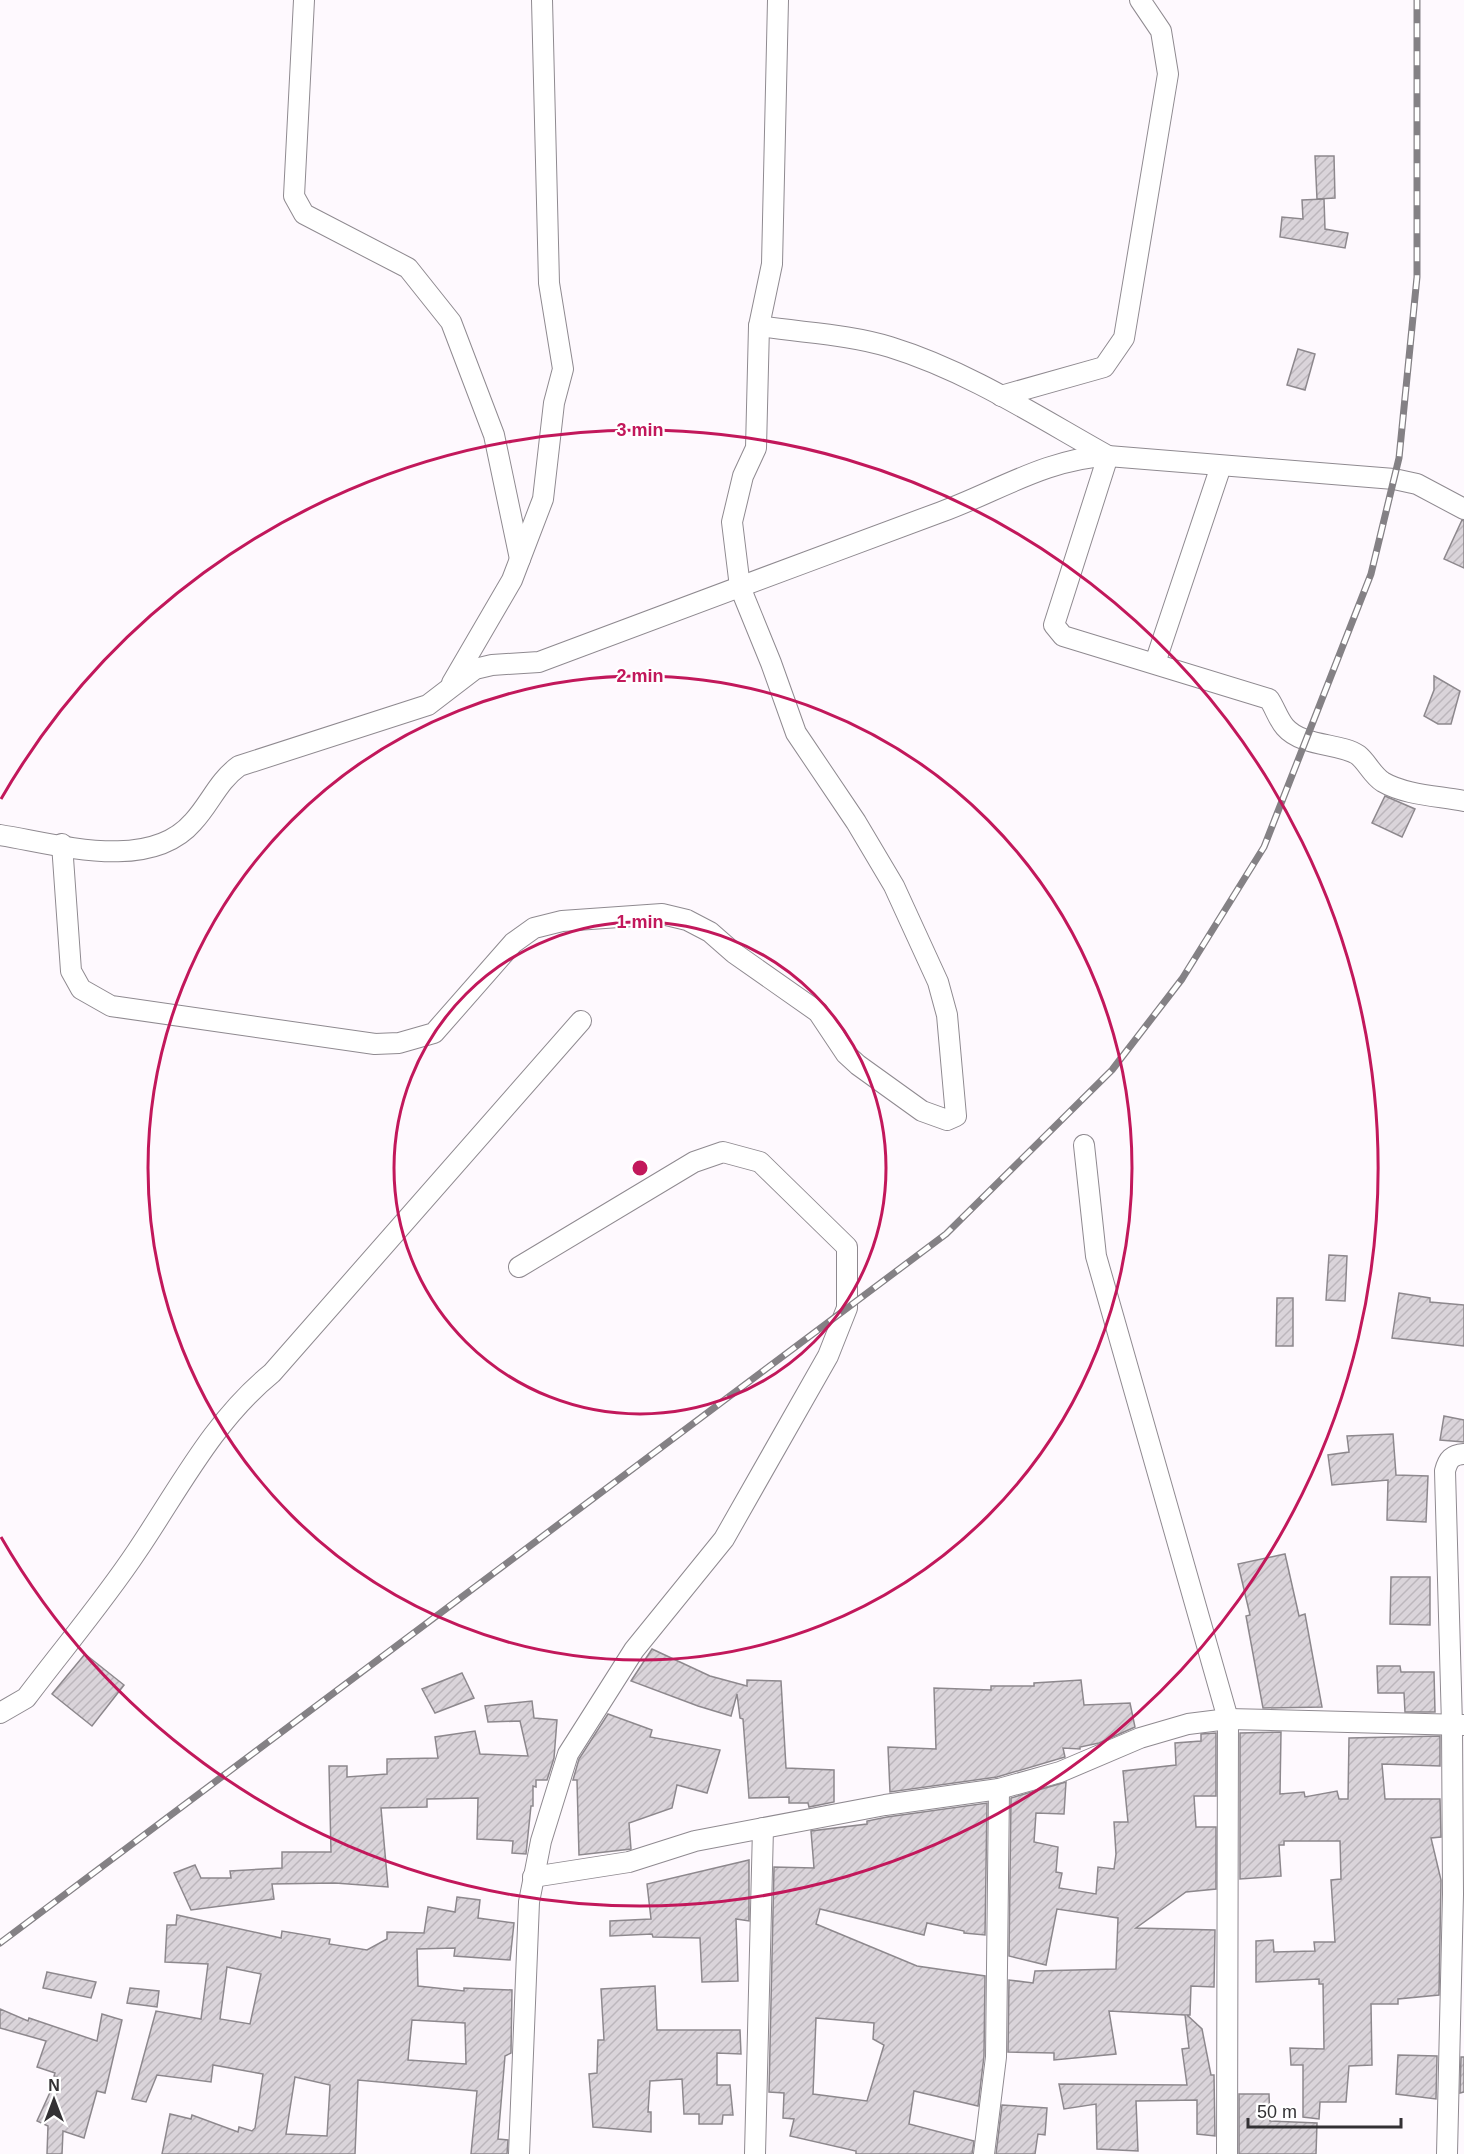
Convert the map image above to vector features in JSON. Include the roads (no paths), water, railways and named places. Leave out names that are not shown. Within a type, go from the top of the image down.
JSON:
[{"type":"street","points":[[304,0],[294,196],[304,214],[408,268],[451,322],[494,435],[520,560]]},
{"type":"street","points":[[446,693],[512,580],[543,499],[554,403],[563,369],[549,283],[542,0]]},
{"type":"street","points":[[62,844],[71,971],[81,989],[111,1006],[375,1044],[399,1043],[434,1033],[513,943],[534,928],[562,921],[662,914],[687,920],[710,932],[734,953],[818,1012],[846,1054],[922,1111],[947,1120],[956,1116],[947,1014],[938,982],[894,886],[856,822],[796,733],[740,587],[732,522],[743,476],[756,448],[759,326],[772,264],[778,0]]},
{"type":"street","points":[[1001,396],[1104,367],[1124,338],[1168,74],[1161,31],[1140,0]]},
{"type":"street","points":[[759,326],[838,335],[891,347],[974,381],[1107,456]]},
{"type":"street","points":[[1107,456],[1054,626],[1063,636],[1269,699],[1286,729],[1307,740],[1334,749],[1347,750],[1359,756],[1381,781],[1396,788],[1464,801]]},
{"type":"street","points":[[0,835],[118,853],[144,850],[172,839],[193,823],[225,776],[239,766],[428,705],[475,669],[492,665],[539,662],[972,501],[1060,462],[1080,457],[1107,456],[1394,479],[1417,484],[1464,509]]},
{"type":"street","points":[[1155,663],[1221,466]]},
{"type":"street","points":[[0,1713],[26,1698],[136,1552],[193,1463],[248,1392],[272,1373],[581,1021]]},
{"type":"street","points":[[1084,1145],[1096,1256],[1228,1719],[1227,2154]]},
{"type":"street","points":[[519,1267],[694,1162],[723,1152],[760,1162],[847,1247],[847,1308],[828,1356],[724,1539],[634,1650],[568,1754],[541,1841],[529,1902],[519,2154]]},
{"type":"street","points":[[1447,2154],[1458,1725],[1445,1471],[1447,1462],[1454,1455],[1464,1454]]},
{"type":"street","points":[[533,1877],[629,1862],[695,1841],[763,1828],[885,1805],[999,1789],[1060,1772],[1140,1738],[1188,1724],[1228,1719],[1458,1725]]},
{"type":"street","points":[[984,2154],[996,2057],[999,1789]]},
{"type":"street","points":[[755,2154],[763,1828]]},
{"type":"railway","points":[[0,1943],[946,1234],[1112,1070],[1182,979],[1264,847],[1371,574],[1399,458],[1417,277],[1417,0]]}]
